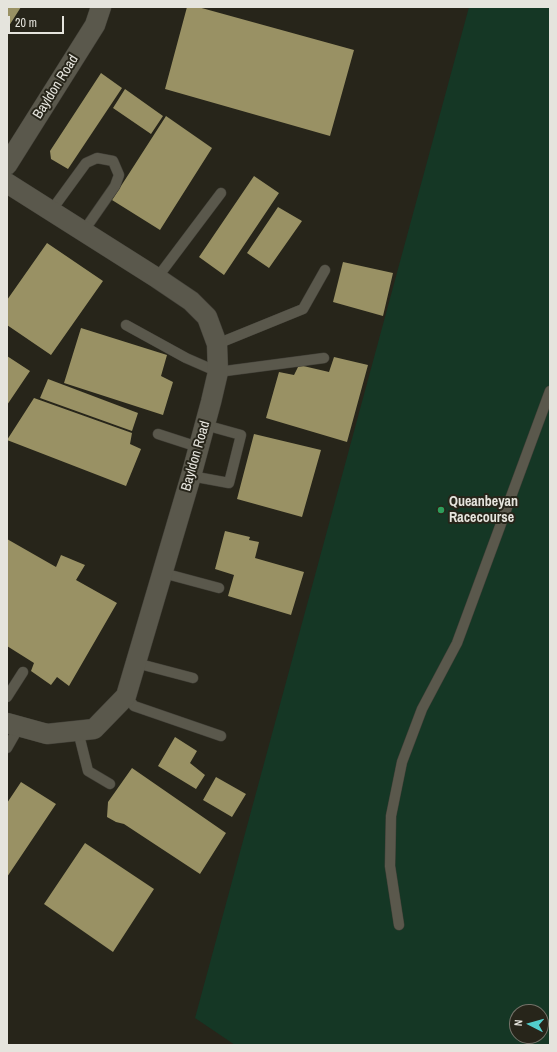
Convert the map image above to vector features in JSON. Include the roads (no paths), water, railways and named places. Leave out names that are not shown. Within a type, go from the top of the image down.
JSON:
[{"type":"street","name":"Bayldon Road","points":[[7,165],[95,25],[101,7]]},
{"type":"street","name":"Bayldon Road","points":[[7,183],[191,301],[207,317],[217,344],[218,372],[163,572],[126,696],[94,729],[47,734],[13,725]]},
{"type":"lane","points":[[51,211],[86,164],[97,158],[113,161],[119,175],[115,186],[83,232]]},
{"type":"lane","points":[[157,278],[221,192]]},
{"type":"lane","points":[[217,344],[303,309],[324,270]]},
{"type":"lane","points":[[126,325],[186,358],[218,372],[324,358]]},
{"type":"lane","points":[[399,925],[390,866],[391,816],[402,762],[422,709],[457,643],[550,391]]},
{"type":"lane","points":[[190,476],[229,483],[241,435],[204,425]]},
{"type":"lane","points":[[158,434],[198,447]]},
{"type":"lane","points":[[163,572],[219,588]]},
{"type":"lane","points":[[136,663],[193,678]]},
{"type":"lane","points":[[7,697],[23,672]]},
{"type":"lane","points":[[126,696],[134,706],[221,736]]},
{"type":"lane","points":[[7,748],[13,725]]},
{"type":"lane","points":[[78,731],[88,771],[110,784]]},
{"type":"place","name":"Queanbeyan Racecourse","points":[[441,510]]}]
